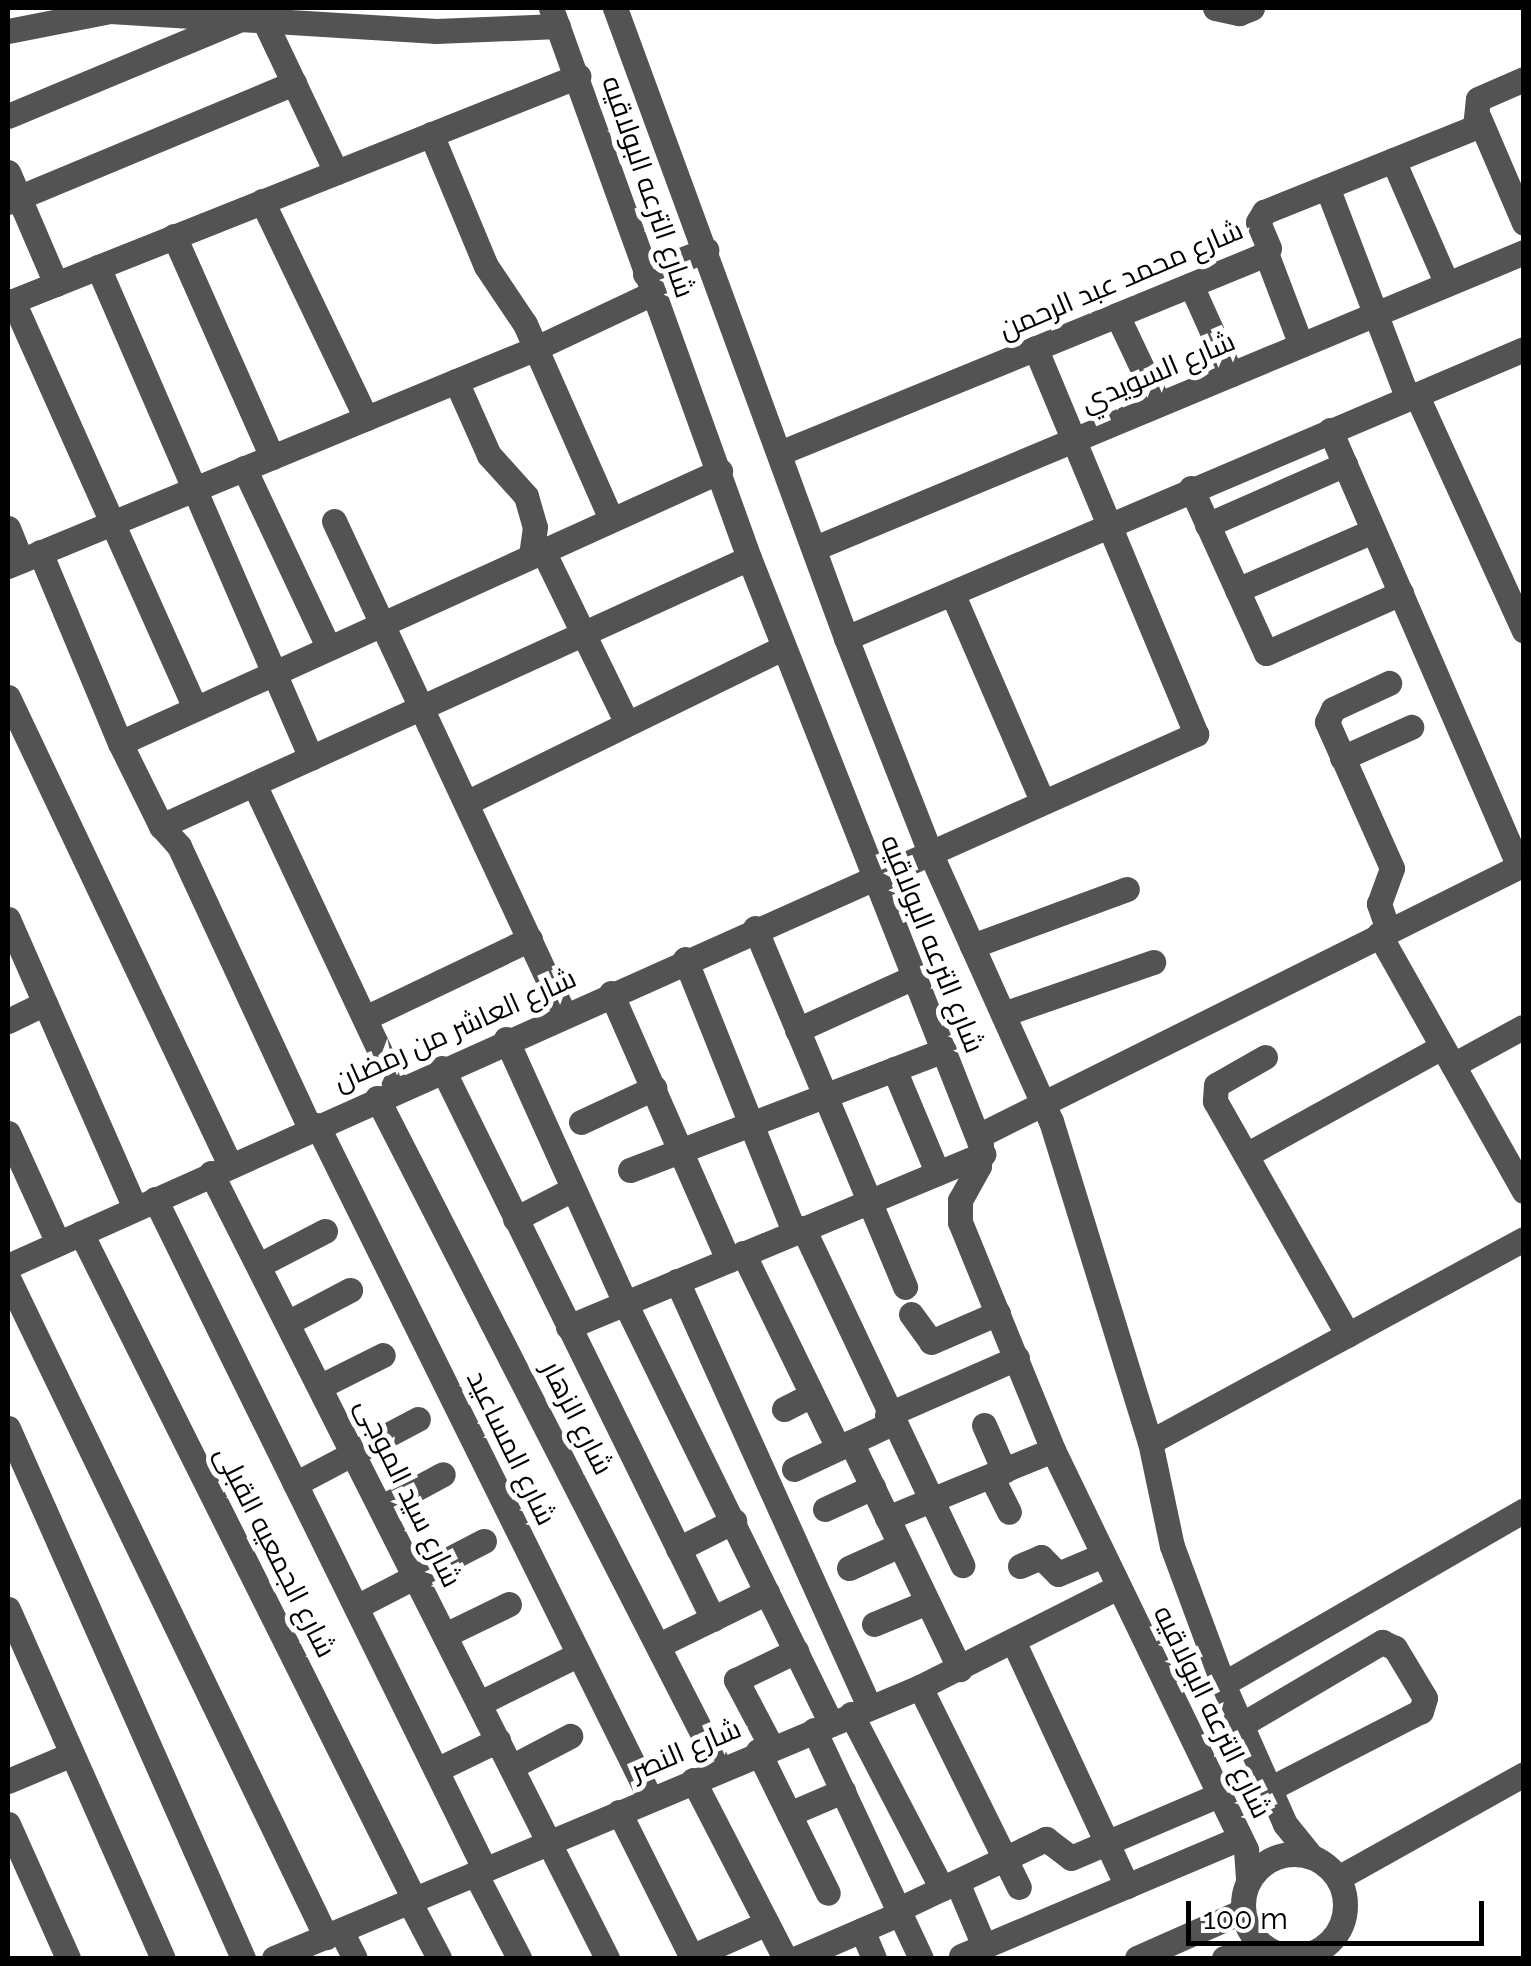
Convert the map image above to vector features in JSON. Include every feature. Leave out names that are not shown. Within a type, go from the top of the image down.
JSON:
[{"type":"street","name":"شارع الترعه البولاقيه","points":[[614,8],[782,452],[846,638],[929,850],[1044,1105],[1150,1442],[1172,1546],[1223,1684],[1290,1834],[1311,1856]]},
{"type":"street","points":[[1215,8],[1232,13],[1252,8]]},
{"type":"street","points":[[8,31],[110,11],[256,14],[436,31],[555,17]]},
{"type":"street","points":[[256,14],[336,172]]},
{"type":"street","points":[[8,116],[256,14]]},
{"type":"street","name":"شارع الترعه البولاقيه","points":[[555,17],[749,558],[870,876],[980,1145],[958,1210],[1053,1450],[1240,1838],[1248,1882]]},
{"type":"street","points":[[195,708],[10,302],[578,76]]},
{"type":"street","name":"شارع محمد عبد الرحمن","points":[[782,452],[1266,252],[1260,216],[1475,127],[1479,118],[1478,99],[1524,79]]},
{"type":"street","points":[[13,199],[294,83]]},
{"type":"street","points":[[1479,118],[1524,222]]},
{"type":"street","points":[[432,134],[486,266],[519,312],[611,519]]},
{"type":"street","points":[[1393,160],[1447,284]]},
{"type":"street","points":[[8,172],[13,199],[56,284]]},
{"type":"street","points":[[1327,187],[1375,314],[1411,395],[1524,630]]},
{"type":"street","points":[[262,201],[366,418]]},
{"type":"street","points":[[174,236],[272,457]]},
{"type":"street","points":[[23,559],[534,349],[706,250]]},
{"type":"street","points":[[1266,252],[1301,345]]},
{"type":"street","name":"شارع السويدي","points":[[815,548],[1524,252]]},
{"type":"street","points":[[98,267],[311,758]]},
{"type":"street","points":[[1191,285],[1231,374]]},
{"type":"street","points":[[1118,315],[1159,404]]},
{"type":"street","points":[[1035,348],[1112,526]]},
{"type":"street","points":[[846,638],[1524,349]]},
{"type":"street","points":[[456,381],[489,454],[526,496],[537,552],[586,635],[627,723]]},
{"type":"street","points":[[568,1327],[937,1172],[1044,1105],[1521,866],[1330,430]]},
{"type":"street","points":[[1208,525],[1344,464]]},
{"type":"street","points":[[244,468],[326,644]]},
{"type":"street","points":[[120,743],[326,644],[720,471]]},
{"type":"street","points":[[1191,488],[1266,653],[1400,594]]},
{"type":"street","points":[[334,521],[377,622],[422,708],[564,1014]]},
{"type":"street","name":"شارع العاشر من رمضان","points":[[8,1266],[1040,798],[1198,732],[1112,526]]},
{"type":"street","name":"شارع المساعيد","points":[[8,528],[161,826],[179,846],[314,1126],[650,1798]]},
{"type":"street","points":[[1237,590],[1373,530]]},
{"type":"street","points":[[161,826],[749,558]]},
{"type":"street","points":[[953,595],[1040,798]]},
{"type":"street","points":[[466,803],[783,648]]},
{"type":"street","points":[[1389,683],[1330,712],[1342,758],[1392,868],[1379,904],[1383,932],[1524,1191]]},
{"type":"street","name":"شارع سيد الموجى","points":[[8,698],[260,1264],[607,1958]]},
{"type":"street","points":[[1342,758],[1411,727]]},
{"type":"street","name":"شارع الزهار","points":[[254,784],[364,1018],[387,1093],[720,1768]]},
{"type":"street","points":[[972,946],[1127,889]]},
{"type":"street","points":[[8,919],[45,1003],[145,1203],[295,1484],[436,1770],[512,1956]]},
{"type":"street","points":[[755,928],[866,1202],[905,1287]]},
{"type":"street","points":[[364,1018],[530,939]]},
{"type":"street","points":[[685,959],[798,1230],[962,1565]]},
{"type":"street","points":[[1003,1014],[1153,962]]},
{"type":"street","points":[[796,1030],[914,977]]},
{"type":"street","points":[[611,993],[681,1151],[812,1395],[872,1488],[960,1669]]},
{"type":"street","points":[[8,1020],[45,1003]]},
{"type":"street","points":[[1246,1155],[1448,1056],[1523,1027]]},
{"type":"street","points":[[506,1039],[624,1303],[796,1651],[949,1885],[973,1951],[1240,1838]]},
{"type":"street","points":[[630,1170],[944,1050]]},
{"type":"street","points":[[1265,1057],[1213,1093],[1348,1334]]},
{"type":"street","points":[[442,1068],[712,1619]]},
{"type":"street","points":[[894,1069],[937,1172]]},
{"type":"street","points":[[581,1122],[654,1088]]},
{"type":"street","name":"شارع الجمعيه القبلى","points":[[8,1133],[70,1238],[439,1958]]},
{"type":"street","points":[[515,1218],[572,1190]]},
{"type":"street","points":[[260,1264],[325,1231]]},
{"type":"street","points":[[1150,1442],[1348,1334],[1520,1250]]},
{"type":"street","points":[[8,1278],[333,1934],[354,1958]]},
{"type":"street","points":[[677,1281],[841,1718],[843,1790],[921,1958]]},
{"type":"street","points":[[289,1322],[350,1290]]},
{"type":"street","points":[[911,1314],[926,1338],[938,1340],[998,1313]]},
{"type":"street","points":[[321,1386],[384,1355]]},
{"type":"street","points":[[794,1468],[1017,1358]]},
{"type":"street","points":[[784,1409],[812,1395]]},
{"type":"street","points":[[295,1484],[418,1418]]},
{"type":"street","points":[[984,1426],[1009,1512]]},
{"type":"street","points":[[8,1428],[244,1958]]},
{"type":"street","points":[[887,1518],[1053,1450]]},
{"type":"street","points":[[382,1507],[443,1474]]},
{"type":"street","points":[[825,1510],[872,1488]]},
{"type":"street","points":[[1223,1684],[1524,1510]]},
{"type":"street","points":[[678,1549],[734,1522]]},
{"type":"street","points":[[356,1607],[484,1541]]},
{"type":"street","points":[[849,1568],[900,1544]]},
{"type":"street","points":[[1020,1566],[1041,1557],[1058,1574],[1103,1556]]},
{"type":"street","name":"شارع النصر","points":[[274,1958],[920,1687],[1015,1645],[1118,1588]]},
{"type":"street","points":[[661,1644],[767,1592]]},
{"type":"street","points":[[874,1624],[927,1602]]},
{"type":"street","points":[[445,1635],[509,1604]]},
{"type":"street","points":[[8,1609],[164,1958]]},
{"type":"street","points":[[1241,1725],[1382,1642],[1395,1648],[1425,1698],[1421,1711],[1269,1789]]},
{"type":"street","points":[[1015,1645],[1066,1784],[1107,1843],[1126,1886]]},
{"type":"street","points":[[796,1651],[736,1680],[789,1814],[828,1893]]},
{"type":"street","points":[[480,1703],[579,1654]]},
{"type":"street","points":[[920,1687],[1019,1887]]},
{"type":"street","points":[[511,1767],[570,1736]]},
{"type":"street","points":[[436,1770],[498,1740]]},
{"type":"street","points":[[8,1782],[72,1754]]},
{"type":"street","points":[[1338,1878],[1524,1774]]},
{"type":"street","points":[[693,1780],[785,1958]]},
{"type":"street","points":[[789,1814],[843,1790]]},
{"type":"street","points":[[797,1958],[1051,1838],[1070,1858],[1218,1795]]},
{"type":"street","points":[[619,1812],[692,1958],[767,1922]]},
{"type":"street","points":[[8,1824],[68,1958]]},
{"type":"street","points":[[1275,1953],[1243,1911],[1248,1882],[1275,1858],[1311,1856],[1338,1878],[1346,1903],[1340,1928],[1344,1958]]},
{"type":"street","points":[[1136,1958],[1243,1911]]},
{"type":"street","points":[[1224,1958],[1314,1953],[1340,1928]]},
{"type":"street","points":[[862,1930],[874,1958]]}]
